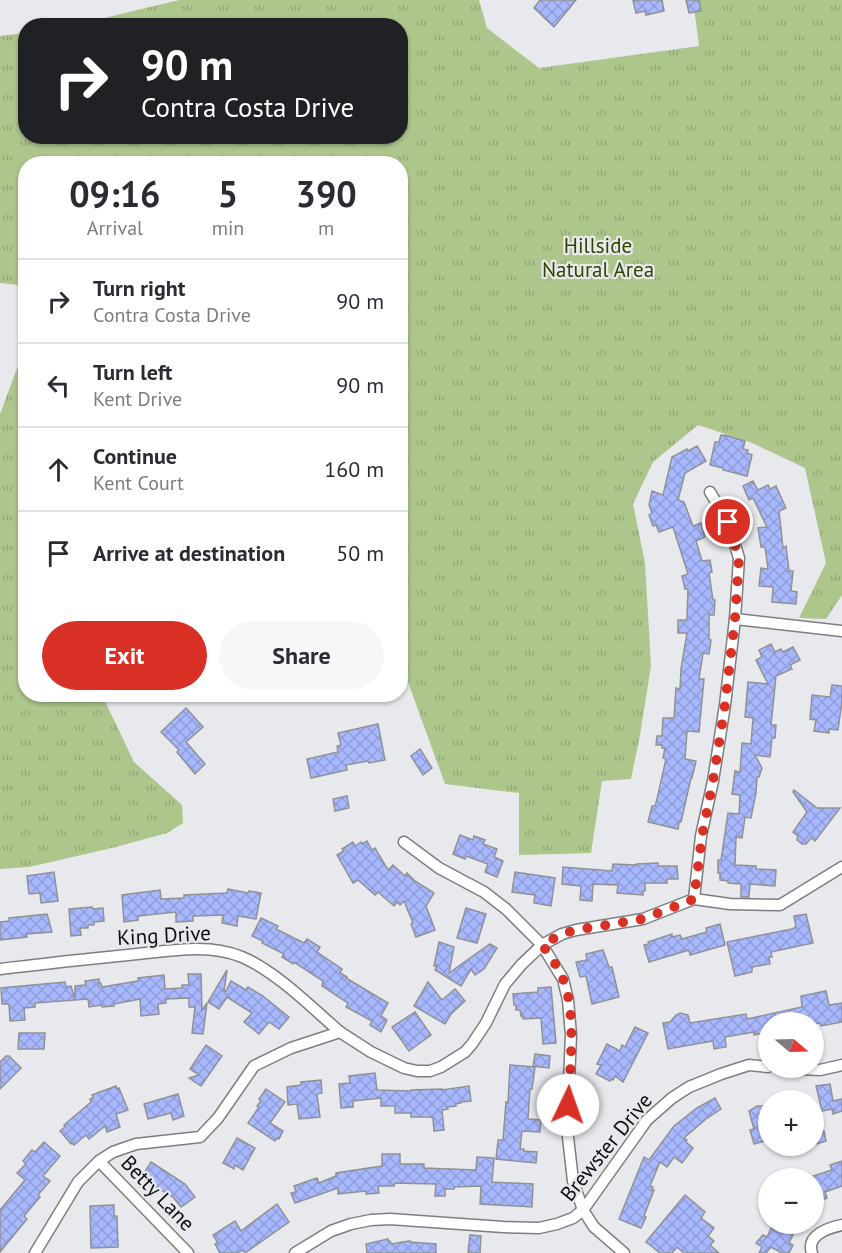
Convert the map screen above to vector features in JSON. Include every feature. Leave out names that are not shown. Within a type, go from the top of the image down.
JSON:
[{"type":"street","points":[[711,492],[728,522],[739,558],[735,619],[725,705],[702,836],[694,899],[729,904],[780,905],[842,867]]},
{"type":"street","points":[[735,619],[842,631]]},
{"type":"street","points":[[404,842],[439,868],[484,892],[506,909],[542,945],[563,979],[568,1000],[571,1035],[567,1128],[573,1181],[583,1210],[594,1227],[624,1253]]},
{"type":"street","name":"King Drive","points":[[0,969],[179,950],[214,950],[240,956],[279,980],[340,1032],[371,1052],[404,1068],[430,1071],[465,1052],[486,1023],[505,984],[542,945],[562,934],[643,919],[694,899]]},
{"type":"street","points":[[35,1253],[78,1182],[99,1161],[113,1152],[136,1144],[200,1137],[218,1118],[255,1066],[291,1048],[340,1032]]},
{"type":"street","name":"Brewster Drive","points":[[296,1253],[331,1231],[371,1220],[390,1219],[539,1228],[573,1218],[583,1210],[647,1120],[672,1098],[689,1087],[721,1074],[749,1065],[758,1066]]},
{"type":"street","points":[[824,1069],[842,1065]]},
{"type":"street","name":"Betty Lane","points":[[99,1161],[188,1253]]},
{"type":"street","points":[[812,1253],[810,1250],[812,1241],[820,1232],[842,1225]]},
{"type":"green space","name":"Hillside Natural Area","points":[[179,0],[479,0],[487,28],[539,68],[699,46],[693,0],[842,0],[842,595],[826,619],[799,618],[826,563],[805,468],[750,442],[698,425],[653,462],[633,504],[645,563],[651,666],[631,779],[602,781],[591,853],[519,855],[519,793],[445,784],[408,682],[408,156],[18,156],[18,285],[0,283],[0,36],[18,34],[18,144],[408,144],[408,18],[104,18]]},
{"type":"green space","points":[[18,366],[18,702],[105,702],[134,762],[182,805],[183,823],[167,833],[116,847],[29,867],[0,869],[0,414]]},
{"type":"building","points":[[540,0],[576,0],[554,27],[534,8]]},
{"type":"building","points":[[633,0],[662,0],[664,11],[646,15],[645,11],[636,13]]},
{"type":"building","points":[[686,0],[699,0],[701,11],[689,13]]},
{"type":"building","points":[[721,435],[745,441],[743,449],[748,450],[747,453],[752,455],[747,476],[710,465],[715,442],[719,442]]},
{"type":"building","points":[[697,446],[706,461],[685,473],[678,500],[684,502],[693,526],[701,523],[705,537],[696,541],[702,561],[710,560],[712,572],[709,573],[713,600],[715,600],[714,615],[709,615],[709,639],[711,640],[709,654],[703,653],[699,679],[704,679],[699,732],[687,731],[685,759],[696,761],[678,829],[648,822],[652,806],[655,806],[666,759],[663,758],[665,748],[662,748],[662,745],[656,745],[657,736],[662,736],[663,718],[674,718],[676,688],[680,689],[687,633],[678,633],[678,620],[687,618],[688,589],[685,589],[682,576],[688,574],[673,527],[659,532],[656,525],[653,526],[649,515],[652,513],[649,505],[652,491],[663,495],[672,457]]},
{"type":"building","points":[[753,481],[758,490],[768,485],[770,489],[776,486],[786,508],[779,511],[783,548],[786,546],[789,571],[793,571],[791,591],[797,592],[796,604],[772,602],[773,587],[759,586],[761,568],[768,569],[765,547],[761,547],[758,528],[767,527],[753,498],[749,500],[743,486]]},
{"type":"building","points":[[771,644],[775,652],[781,649],[783,652],[793,647],[800,660],[790,665],[792,669],[776,676],[771,725],[776,725],[775,738],[772,738],[770,757],[755,755],[762,768],[757,777],[751,818],[745,817],[742,838],[736,837],[735,865],[776,870],[775,886],[750,884],[749,897],[741,897],[741,884],[720,880],[718,860],[721,860],[728,813],[739,814],[740,795],[732,794],[735,771],[740,772],[742,743],[751,744],[753,718],[745,717],[748,682],[768,684],[756,660],[762,657],[759,650]]},
{"type":"building","points":[[832,685],[842,686],[838,730],[829,729],[829,733],[814,731],[816,720],[810,719],[812,695],[830,697]]},
{"type":"building","points":[[186,708],[203,727],[186,742],[205,764],[195,774],[177,752],[179,750],[161,732]]},
{"type":"building","points":[[378,724],[385,760],[346,765],[347,770],[311,778],[307,759],[338,752],[337,746],[341,745],[338,733]]},
{"type":"building","points":[[420,749],[432,768],[423,775],[411,756]]},
{"type":"building","points":[[794,790],[817,808],[840,808],[815,841],[811,838],[806,844],[797,840],[798,836],[793,832],[807,812],[793,792]]},
{"type":"building","points":[[347,796],[349,808],[335,811],[333,799]]},
{"type":"building","points":[[460,835],[473,840],[474,836],[485,840],[483,844],[497,849],[494,857],[503,861],[497,877],[485,872],[488,864],[453,854]]},
{"type":"building","points":[[367,841],[372,850],[375,848],[388,870],[393,865],[405,876],[407,873],[434,893],[426,906],[435,930],[416,937],[404,901],[400,905],[397,902],[394,906],[378,892],[375,895],[358,880],[353,883],[337,855],[353,842],[355,846]]},
{"type":"building","points":[[658,863],[658,866],[677,866],[678,879],[667,879],[667,883],[645,883],[643,895],[617,893],[618,885],[593,884],[592,901],[580,900],[581,886],[562,884],[563,867],[612,871],[613,864]]},
{"type":"building","points":[[54,872],[58,901],[41,903],[40,893],[29,894],[27,876]]},
{"type":"building","points":[[515,872],[555,878],[551,906],[534,903],[535,895],[512,892]]},
{"type":"building","points":[[228,889],[261,893],[256,919],[238,916],[237,926],[222,923],[223,915],[193,916],[193,921],[176,922],[176,912],[138,916],[138,920],[124,922],[122,895],[160,890],[161,899],[184,898],[184,895],[227,893]]},
{"type":"building","points":[[92,907],[93,909],[103,908],[104,921],[94,922],[94,925],[88,925],[88,928],[80,928],[81,935],[71,936],[69,909]]},
{"type":"building","points":[[466,908],[486,914],[477,943],[457,938]]},
{"type":"building","points":[[47,914],[52,932],[26,934],[27,937],[0,940],[0,922],[9,921],[9,918]]},
{"type":"building","points":[[806,914],[813,943],[771,952],[770,964],[752,967],[752,972],[735,976],[727,942],[792,929],[796,927],[794,916]]},
{"type":"building","points":[[261,918],[278,926],[276,929],[304,943],[307,939],[320,947],[317,952],[342,969],[340,973],[346,978],[388,1003],[381,1016],[387,1020],[381,1032],[370,1025],[372,1021],[346,1007],[348,1003],[322,986],[323,981],[282,957],[284,954],[252,936]]},
{"type":"building","points":[[720,924],[725,945],[690,955],[689,950],[649,962],[644,945],[649,944],[648,942],[672,934],[672,937],[680,935],[682,939],[707,932],[706,928]]},
{"type":"building","points":[[439,942],[454,947],[449,973],[490,944],[497,948],[484,969],[475,975],[471,969],[461,986],[435,970]]},
{"type":"building","points":[[603,950],[609,967],[612,967],[619,997],[592,1004],[586,976],[580,977],[576,962],[587,960],[586,954]]},
{"type":"building","points":[[227,970],[224,991],[231,981],[263,996],[289,1017],[279,1029],[269,1022],[259,1034],[244,1022],[252,1013],[227,997],[219,1009],[208,1002]]},
{"type":"building","points":[[188,974],[201,974],[202,1010],[207,1003],[203,1034],[192,1033],[195,1007],[189,1007],[189,998],[166,999],[166,1003],[158,1004],[159,1014],[141,1016],[140,999],[102,1007],[102,1005],[89,1007],[88,999],[35,1003],[35,1007],[24,1008],[25,1020],[10,1021],[9,1004],[2,1004],[1,988],[65,982],[66,987],[71,986],[75,999],[75,986],[86,985],[85,981],[99,979],[102,987],[138,981],[138,978],[164,975],[165,989],[182,988],[182,985],[189,985]]},
{"type":"building","points":[[428,982],[442,1000],[455,989],[465,1001],[451,1014],[445,1024],[414,1006]]},
{"type":"building","points":[[551,987],[556,1043],[543,1044],[541,1018],[523,1019],[520,1010],[516,1010],[516,1005],[514,1005],[513,994],[538,992],[538,988]]},
{"type":"building","points":[[826,991],[829,1005],[842,1003],[842,1022],[824,1025],[824,1012],[779,1012],[802,1007],[801,996]]},
{"type":"building","points":[[415,1012],[431,1035],[409,1051],[392,1027]]},
{"type":"building","points":[[680,1013],[688,1015],[690,1023],[746,1014],[747,1019],[758,1017],[758,1034],[754,1035],[754,1032],[725,1037],[726,1047],[714,1049],[713,1041],[668,1049],[663,1023],[670,1022]]},
{"type":"building","points":[[635,1027],[648,1033],[623,1082],[615,1076],[610,1081],[596,1074],[601,1065],[597,1064],[607,1044],[620,1051],[622,1045],[625,1047]]},
{"type":"building","points":[[19,1033],[45,1033],[44,1049],[18,1049]]},
{"type":"building","points":[[206,1045],[222,1056],[201,1086],[189,1078],[199,1075],[190,1069]]},
{"type":"building","points":[[535,1054],[550,1056],[549,1068],[533,1066]]},
{"type":"building","points":[[9,1056],[21,1068],[0,1089],[0,1062]]},
{"type":"building","points":[[510,1065],[535,1067],[532,1089],[530,1089],[528,1119],[541,1120],[540,1132],[522,1131],[520,1149],[537,1152],[536,1163],[496,1159],[498,1140],[503,1140]]},
{"type":"building","points":[[375,1073],[377,1090],[442,1090],[469,1086],[471,1101],[461,1102],[442,1110],[444,1130],[434,1131],[433,1118],[411,1117],[411,1113],[395,1113],[395,1106],[381,1106],[381,1098],[353,1101],[353,1107],[341,1108],[339,1084],[350,1083],[349,1076]]},
{"type":"building","points":[[321,1080],[322,1093],[317,1094],[320,1117],[299,1119],[297,1104],[288,1105],[287,1087],[301,1085],[301,1082]]},
{"type":"building","points":[[830,1084],[833,1101],[842,1099],[842,1111],[833,1114],[832,1109],[824,1111],[824,1090],[817,1090],[816,1086]]},
{"type":"building","points":[[116,1086],[128,1110],[116,1114],[120,1127],[107,1132],[105,1126],[89,1139],[86,1135],[74,1145],[71,1144],[60,1131],[66,1126],[64,1125],[91,1102],[92,1095]]},
{"type":"building","points":[[266,1089],[285,1102],[270,1123],[283,1131],[279,1139],[275,1141],[248,1123],[259,1107],[257,1106],[261,1101],[259,1099]]},
{"type":"building","points":[[178,1094],[184,1116],[173,1120],[171,1113],[148,1119],[144,1104]]},
{"type":"building","points":[[715,1098],[721,1109],[684,1138],[693,1148],[682,1163],[674,1157],[667,1167],[660,1162],[650,1186],[654,1190],[641,1228],[619,1219],[644,1157],[649,1160],[674,1126],[697,1108]]},
{"type":"building","points":[[758,1106],[758,1143],[754,1144],[750,1130],[754,1129],[749,1111]]},
{"type":"building","points":[[237,1138],[255,1148],[243,1170],[235,1165],[234,1169],[223,1163]]},
{"type":"building","points":[[44,1142],[60,1156],[43,1176],[50,1181],[24,1216],[27,1219],[0,1252],[0,1210],[25,1180],[17,1173],[26,1164],[23,1161],[32,1150],[35,1152]]},
{"type":"building","points":[[382,1154],[400,1154],[400,1164],[424,1164],[424,1168],[476,1170],[477,1157],[494,1158],[492,1182],[533,1184],[532,1207],[480,1204],[481,1186],[454,1187],[454,1189],[445,1189],[445,1196],[435,1196],[436,1184],[395,1183],[394,1186],[378,1186],[379,1193],[366,1194],[366,1191],[338,1194],[338,1188],[295,1203],[291,1193],[296,1192],[294,1186],[317,1178],[319,1183],[336,1176],[336,1173],[382,1166]]},
{"type":"building","points":[[842,1161],[842,1186],[825,1192],[827,1198],[824,1199],[824,1173],[832,1170],[830,1165]]},
{"type":"building","points":[[151,1162],[185,1184],[195,1197],[181,1207],[173,1197],[141,1178]]},
{"type":"building","points":[[685,1195],[705,1212],[701,1218],[714,1228],[708,1236],[714,1241],[710,1245],[719,1253],[684,1253],[677,1247],[672,1253],[660,1253],[646,1242]]},
{"type":"building","points":[[277,1204],[289,1222],[245,1253],[243,1250],[237,1253],[220,1253],[213,1235],[235,1221],[241,1231]]},
{"type":"building","points":[[114,1205],[114,1216],[117,1216],[118,1247],[91,1248],[90,1206]]},
{"type":"building","points":[[768,1234],[793,1234],[789,1243],[793,1245],[789,1253],[782,1253],[771,1247],[766,1253],[759,1253],[762,1247],[756,1243],[763,1235],[767,1237]]},
{"type":"building","points":[[470,1235],[481,1236],[480,1253],[468,1253]]},
{"type":"building","points":[[388,1239],[391,1244],[410,1241],[436,1244],[436,1253],[367,1253],[366,1244]]},
{"type":"route","points":[[568,1105],[571,1035],[568,1000],[563,979],[542,945],[562,934],[643,919],[694,899],[702,836],[725,705],[735,619],[739,558],[728,522]]}]
